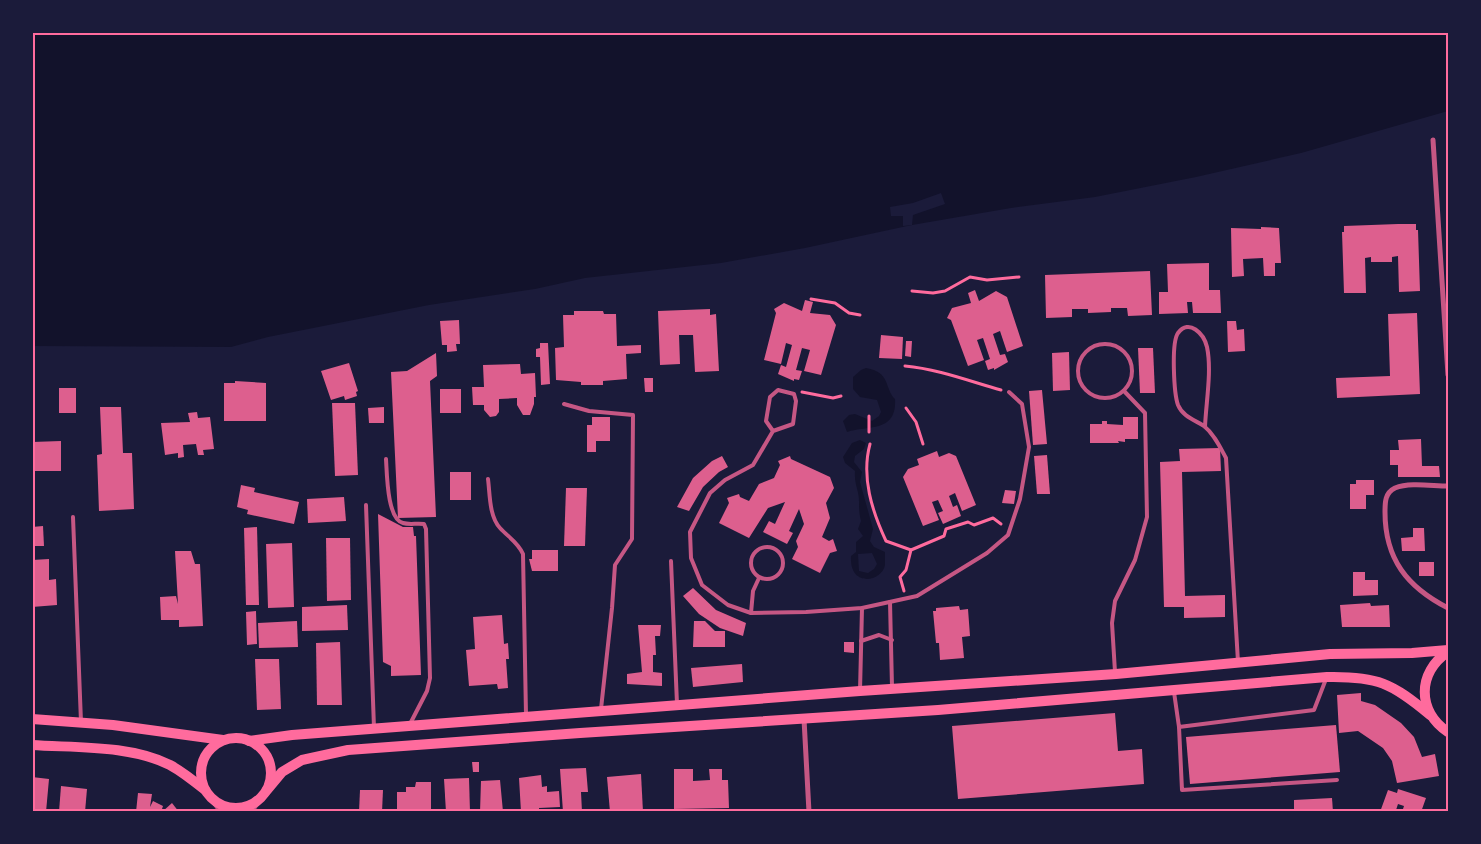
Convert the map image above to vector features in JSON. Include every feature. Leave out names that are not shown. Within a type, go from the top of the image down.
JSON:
[{"type":"main road","points":[[249,741],[374,728],[860,691],[1116,674],[1330,654],[1412,654],[1448,651]]},
{"type":"main road","points":[[1430,715],[1424,698],[1426,679],[1435,664],[1448,651]]},
{"type":"main road","points":[[32,745],[120,752],[148,757],[179,770],[222,805],[235,808],[249,806],[264,794],[282,772],[302,760],[348,750],[580,733],[804,720],[1327,676],[1370,678],[1388,684],[1430,715],[1445,730]]},
{"type":"main road","points":[[32,719],[176,732],[223,740],[239,738],[249,741],[259,747],[269,760],[271,777],[264,794]]},
{"type":"main road","points":[[208,794],[201,774],[203,760],[211,748],[223,740]]},
{"type":"street","points":[[1433,140],[1448,375]]},
{"type":"street","points":[[1448,486],[1406,486],[1395,488],[1388,493],[1385,525],[1390,551],[1401,571],[1420,590],[1448,608]]},
{"type":"street","points":[[804,720],[808,812]]},
{"type":"street","points":[[1445,730],[1448,739]]},
{"type":"street","points":[[208,794],[221,812]]},
{"type":"street","points":[[251,812],[264,794]]},
{"type":"lane","points":[[1205,427],[1207,347],[1201,333],[1195,328],[1187,327],[1178,332],[1175,341],[1175,382],[1178,406],[1190,420],[1205,427],[1216,440],[1226,458],[1238,662]]},
{"type":"lane","points":[[1098,344],[1112,344],[1125,352],[1132,365],[1132,379],[1124,391],[1112,398],[1097,398],[1085,390],[1078,378],[1078,363],[1085,351],[1098,344]]},
{"type":"lane","points":[[773,432],[766,421],[770,397],[778,390],[794,394],[796,401],[793,424],[773,432],[753,465],[725,480],[710,493],[690,532],[691,558],[702,585],[728,605],[751,613],[862,608],[917,596],[987,553],[1008,535],[1020,499],[1029,448],[1022,404],[1009,392]]},
{"type":"lane","points":[[1116,674],[1112,623],[1115,601],[1135,560],[1147,517],[1145,413],[1124,391]]},
{"type":"lane","points":[[564,404],[589,411],[633,415],[632,539],[615,564],[600,711]]},
{"type":"lane","points":[[386,459],[390,503],[396,519],[402,523],[424,524],[426,529],[430,678],[427,690],[409,726]]},
{"type":"lane","points":[[488,479],[493,518],[499,527],[519,546],[523,554],[526,717]]},
{"type":"lane","points":[[366,505],[374,728]]},
{"type":"lane","points":[[73,517],[81,722]]},
{"type":"lane","points":[[764,547],[775,549],[783,558],[781,571],[772,579],[759,578],[751,567],[753,554],[764,547]]},
{"type":"lane","points":[[671,562],[677,705]]},
{"type":"lane","points":[[751,613],[753,590],[759,578]]},
{"type":"lane","points":[[890,602],[892,689]]},
{"type":"lane","points":[[860,691],[862,608]]},
{"type":"lane","points":[[862,641],[879,635],[892,640]]},
{"type":"lane","points":[[1179,727],[1314,710],[1327,676]]},
{"type":"lane","points":[[1174,690],[1179,727],[1182,790],[1337,780]]},
{"type":"path","points":[[912,291],[934,293],[946,291],[970,277],[987,280],[1019,277]]},
{"type":"path","points":[[811,299],[835,303],[849,313],[860,316]]},
{"type":"path","points":[[905,366],[944,372],[955,378],[1009,392]]},
{"type":"path","points":[[794,394],[801,392],[833,398],[841,396]]},
{"type":"path","points":[[906,408],[916,422],[924,444]]},
{"type":"path","points":[[869,416],[869,432]]},
{"type":"path","points":[[870,444],[868,484],[874,514],[886,541],[911,550],[944,536],[946,529],[968,522],[974,525],[993,518],[1000,521],[1008,535]]},
{"type":"path","points":[[907,599],[900,577],[906,570],[911,550]]},
{"type":"shaded area","points":[[32,33],[1448,33],[1448,111],[1301,153],[1196,177],[1095,197],[1011,208],[912,225],[805,248],[721,263],[585,278],[535,289],[429,305],[268,337],[231,347],[33,346]]},
{"type":"shaded area","points":[[866,368],[880,373],[886,381],[895,399],[894,410],[891,418],[880,426],[847,432],[843,421],[849,415],[855,414],[872,421],[881,412],[877,400],[860,397],[853,389],[853,377]]},
{"type":"shaded area","points":[[860,440],[866,443],[864,449],[855,456],[854,462],[862,472],[860,482],[873,529],[870,541],[874,547],[885,552],[883,571],[872,578],[866,579],[855,573],[852,566],[851,556],[856,552],[856,542],[863,536],[858,529],[861,521],[855,471],[845,463],[843,457],[852,443]],"holes":[[[872,553],[877,564],[868,573],[859,571],[858,554]]]},
{"type":"pier","points":[[941,193],[945,204],[913,215],[912,225],[903,226],[903,216],[891,216],[890,207],[913,203]]},
{"type":"building","points":[[1416,224],[1416,230],[1418,230],[1420,291],[1399,292],[1398,256],[1392,257],[1392,262],[1371,262],[1371,257],[1365,258],[1366,293],[1344,293],[1342,232],[1344,232],[1344,226]]},
{"type":"building","points":[[1261,227],[1279,228],[1281,263],[1275,263],[1275,276],[1264,276],[1263,258],[1243,259],[1244,276],[1232,277],[1231,228],[1261,229]]},
{"type":"building","points":[[1209,263],[1209,290],[1220,290],[1221,313],[1193,313],[1192,302],[1187,302],[1188,313],[1159,314],[1159,292],[1168,292],[1167,264]]},
{"type":"building","points":[[1150,271],[1152,315],[1128,316],[1127,308],[1111,308],[1111,312],[1088,313],[1088,309],[1072,309],[1072,317],[1046,318],[1045,275]]},
{"type":"building","points":[[975,290],[979,301],[996,291],[1007,297],[1023,346],[1007,352],[1000,331],[993,334],[1000,355],[1005,354],[1008,362],[994,370],[994,368],[988,370],[985,361],[990,359],[983,338],[977,340],[984,360],[968,366],[951,320],[947,318],[952,308],[971,303],[968,293]]},
{"type":"building","points":[[805,300],[813,302],[810,313],[830,315],[836,325],[821,375],[804,371],[810,350],[802,348],[796,370],[802,371],[799,380],[794,379],[794,381],[778,374],[781,365],[786,367],[792,345],[786,343],[781,364],[764,360],[776,313],[774,309],[784,303],[802,311]]},
{"type":"building","points":[[710,309],[710,315],[716,314],[719,371],[695,372],[693,335],[679,335],[680,364],[660,365],[658,311]]},
{"type":"building","points":[[574,311],[603,311],[604,314],[616,314],[617,346],[641,345],[641,353],[626,354],[627,379],[603,381],[603,385],[581,385],[581,382],[556,380],[555,348],[564,347],[563,315],[574,315]]},
{"type":"building","points":[[1417,313],[1420,394],[1337,398],[1336,378],[1390,376],[1388,314]]},
{"type":"building","points":[[459,320],[460,344],[456,344],[457,351],[447,352],[447,345],[442,345],[440,321]]},
{"type":"building","points":[[1227,321],[1236,321],[1237,330],[1244,329],[1245,351],[1228,352]]},
{"type":"building","points":[[881,335],[903,337],[902,359],[879,358]]},
{"type":"building","points":[[906,341],[912,341],[911,357],[905,356]]},
{"type":"building","points":[[540,343],[548,343],[550,384],[541,385],[540,357],[536,357],[536,349],[540,348]]},
{"type":"building","points":[[1138,348],[1153,348],[1155,393],[1140,393]]},
{"type":"building","points":[[1069,352],[1070,390],[1053,391],[1052,353]]},
{"type":"building","points":[[436,353],[437,376],[430,381],[436,517],[398,518],[391,372],[407,371]]},
{"type":"building","points":[[349,363],[358,391],[356,392],[357,396],[345,400],[344,396],[331,400],[321,371]]},
{"type":"building","points":[[520,364],[521,374],[535,373],[536,397],[534,397],[534,404],[530,415],[523,415],[517,405],[517,398],[499,399],[499,412],[496,416],[490,417],[484,410],[484,405],[473,405],[472,387],[484,387],[483,365]]},
{"type":"building","points":[[644,378],[653,378],[653,392],[645,392]]},
{"type":"building","points":[[235,381],[266,383],[266,421],[224,421],[224,383],[235,383]]},
{"type":"building","points":[[59,388],[76,388],[76,413],[59,413]]},
{"type":"building","points":[[440,389],[461,389],[461,413],[440,413]]},
{"type":"building","points":[[1042,390],[1047,444],[1033,445],[1029,391]]},
{"type":"building","points":[[332,403],[355,403],[358,475],[335,476]]},
{"type":"building","points":[[100,407],[121,407],[123,453],[132,453],[134,509],[99,511],[97,455],[102,454]]},
{"type":"building","points":[[384,407],[384,423],[369,423],[368,408]]},
{"type":"building","points":[[197,412],[198,418],[210,417],[214,449],[203,450],[204,455],[198,455],[196,444],[183,445],[184,457],[178,458],[178,453],[165,455],[161,423],[190,422],[188,413]]},
{"type":"building","points":[[592,417],[610,417],[610,441],[596,441],[596,452],[587,452],[587,425],[592,425]]},
{"type":"building","points":[[1123,417],[1138,417],[1138,439],[1125,439],[1125,442],[1118,441],[1119,443],[1090,443],[1090,424],[1102,424],[1102,421],[1107,421],[1107,424],[1123,425]]},
{"type":"building","points":[[1421,439],[1422,466],[1439,466],[1440,477],[1398,477],[1398,465],[1390,465],[1390,450],[1399,450],[1398,440]]},
{"type":"building","points":[[61,441],[61,471],[32,471],[32,442]]},
{"type":"building","points":[[1220,448],[1221,471],[1182,472],[1185,596],[1225,595],[1225,617],[1184,618],[1184,607],[1164,607],[1160,462],[1180,461],[1179,449]]},
{"type":"building","points":[[937,451],[939,457],[949,453],[956,456],[976,505],[962,511],[955,493],[949,496],[953,507],[957,505],[961,516],[943,524],[938,513],[943,511],[938,500],[932,502],[939,520],[923,526],[903,477],[908,469],[919,465],[917,459]]},
{"type":"building","points":[[1047,455],[1050,494],[1037,494],[1034,456]]},
{"type":"building","points":[[722,456],[728,467],[719,472],[703,487],[689,511],[677,507],[693,478],[712,461]]},
{"type":"building","points":[[790,456],[791,459],[830,477],[834,488],[826,503],[830,518],[822,537],[829,541],[833,539],[837,551],[830,553],[820,573],[792,559],[798,547],[796,541],[804,524],[799,509],[789,531],[793,533],[787,544],[763,532],[769,521],[775,524],[785,502],[768,508],[749,538],[719,523],[729,503],[727,498],[739,494],[740,497],[749,501],[759,484],[774,478],[780,465],[778,461]]},
{"type":"building","points":[[450,472],[471,472],[471,500],[450,500]]},
{"type":"building","points":[[1356,480],[1374,480],[1374,495],[1366,495],[1366,509],[1350,509],[1350,484],[1356,484]]},
{"type":"building","points":[[241,485],[255,488],[254,492],[299,502],[294,524],[247,514],[248,510],[237,507]]},
{"type":"building","points":[[566,488],[587,488],[585,546],[564,546]]},
{"type":"building","points":[[1005,490],[1016,491],[1014,504],[1002,503]]},
{"type":"building","points":[[344,497],[346,521],[308,523],[307,499]]},
{"type":"building","points":[[378,514],[403,527],[413,527],[414,536],[416,536],[421,675],[391,676],[391,666],[383,662]]},
{"type":"building","points":[[43,526],[44,546],[32,546],[32,527]]},
{"type":"building","points":[[257,527],[259,605],[246,605],[244,528]]},
{"type":"building","points":[[1413,528],[1424,528],[1425,551],[1402,551],[1401,538],[1413,537]]},
{"type":"building","points":[[326,538],[350,538],[351,600],[327,601]]},
{"type":"building","points":[[292,543],[294,607],[268,608],[266,544]]},
{"type":"building","points":[[532,550],[558,550],[558,571],[532,571],[529,559],[532,559]]},
{"type":"building","points":[[175,551],[191,551],[195,564],[200,564],[203,626],[179,627],[179,620],[161,620],[160,597],[176,596],[178,604]]},
{"type":"building","points":[[49,559],[49,580],[56,579],[57,605],[32,607],[32,560]]},
{"type":"building","points":[[1419,562],[1434,562],[1434,576],[1419,576]]},
{"type":"building","points":[[1353,572],[1365,572],[1365,580],[1378,580],[1378,595],[1353,596]]},
{"type":"building","points":[[693,588],[716,610],[746,623],[743,636],[720,628],[699,614],[683,596]]},
{"type":"building","points":[[1370,603],[1371,606],[1389,605],[1390,627],[1342,627],[1340,605]]},
{"type":"building","points":[[347,605],[348,630],[302,631],[302,607]]},
{"type":"building","points":[[959,606],[960,610],[968,609],[970,636],[962,637],[964,658],[940,660],[939,643],[936,643],[933,611],[936,611],[936,608]]},
{"type":"building","points":[[256,611],[257,644],[247,645],[246,612]]},
{"type":"building","points":[[502,615],[504,644],[508,643],[509,659],[506,659],[508,688],[498,689],[497,684],[469,686],[466,650],[475,649],[473,617]]},
{"type":"building","points":[[297,621],[298,647],[259,648],[258,623]]},
{"type":"building","points":[[694,621],[705,621],[715,631],[725,631],[725,647],[693,647]]},
{"type":"building","points":[[638,625],[661,625],[660,636],[655,636],[656,655],[653,655],[653,672],[662,673],[662,686],[627,684],[627,674],[642,672]]},
{"type":"building","points":[[340,642],[342,705],[317,705],[316,643]]},
{"type":"building","points":[[844,642],[854,642],[854,653],[844,652]]},
{"type":"building","points":[[255,659],[279,659],[281,709],[257,710]]},
{"type":"building","points":[[742,664],[743,682],[693,687],[691,668]]},
{"type":"building","points":[[1361,693],[1361,701],[1375,705],[1401,723],[1414,737],[1422,757],[1435,754],[1439,776],[1397,783],[1392,761],[1383,748],[1358,731],[1339,733],[1337,695]]},
{"type":"building","points":[[1115,713],[1118,751],[1142,749],[1144,784],[958,799],[952,726]]},
{"type":"building","points":[[1336,725],[1340,772],[1190,784],[1186,737]]},
{"type":"building","points":[[472,762],[479,762],[479,772],[473,772]]},
{"type":"building","points":[[586,768],[588,792],[581,792],[582,812],[563,812],[560,769]]},
{"type":"building","points":[[674,769],[693,769],[693,781],[710,780],[709,769],[722,769],[722,780],[728,780],[729,808],[674,809]]},
{"type":"building","points":[[641,774],[643,812],[610,812],[607,777]]},
{"type":"building","points":[[541,775],[542,787],[547,786],[547,792],[559,791],[560,807],[539,808],[539,812],[521,812],[519,778]]},
{"type":"building","points":[[32,777],[49,779],[46,812],[32,812]]},
{"type":"building","points":[[469,778],[470,812],[446,812],[444,779]]},
{"type":"building","points":[[500,780],[503,812],[480,812],[481,781]]},
{"type":"building","points":[[416,782],[431,782],[431,812],[397,812],[397,792],[406,792],[406,787],[415,787]]},
{"type":"building","points":[[61,786],[87,789],[85,812],[59,812]]},
{"type":"building","points":[[1398,789],[1426,798],[1421,812],[1402,812],[1404,806],[1398,804],[1396,810],[1400,812],[1380,812],[1388,790],[1397,793]]},
{"type":"building","points":[[360,790],[383,790],[382,812],[359,812]]},
{"type":"building","points":[[138,793],[152,794],[150,807],[153,801],[163,806],[161,812],[136,812]]},
{"type":"building","points":[[1332,798],[1333,812],[1294,812],[1294,800]]},
{"type":"building","points":[[172,803],[179,812],[162,812]]}]
